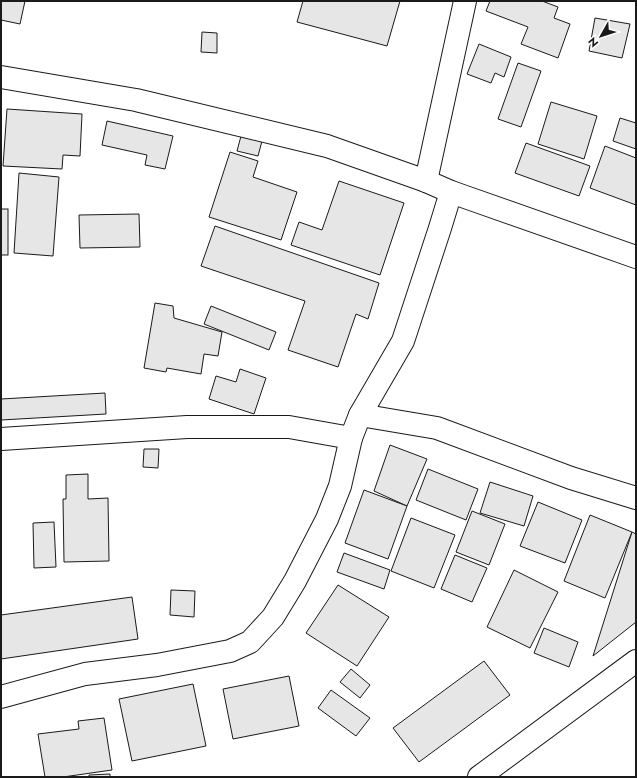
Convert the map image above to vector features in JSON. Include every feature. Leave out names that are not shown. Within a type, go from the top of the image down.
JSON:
[{"type":"street","points":[[426,181],[465,1]]},
{"type":"street","points":[[1,78],[136,100],[327,146],[426,181],[451,192],[636,257]]},
{"type":"street","points":[[1,697],[85,674],[158,665],[230,651],[250,642],[273,617],[295,581],[327,519],[340,486],[352,438],[360,415],[403,341],[451,192]]},
{"type":"street","points":[[360,415],[437,428],[571,478],[636,498]]},
{"type":"street","points":[[1,439],[187,428],[234,427],[289,427],[352,438]]},
{"type":"street","points":[[479,777],[636,661]]},
{"type":"building","points":[[1,1],[25,1],[20,24],[1,20]]},
{"type":"building","points":[[303,1],[400,1],[387,46],[297,22]]},
{"type":"building","points":[[490,1],[542,1],[558,7],[554,18],[570,24],[558,58],[521,44],[528,27],[486,11]]},
{"type":"building","points":[[595,18],[630,24],[622,58],[589,51]]},
{"type":"building","points":[[202,32],[217,33],[217,53],[201,52]]},
{"type":"building","points":[[479,44],[511,57],[504,77],[495,73],[491,83],[467,74]]},
{"type":"building","points":[[518,63],[541,71],[521,127],[498,119]]},
{"type":"building","points":[[551,102],[597,116],[584,159],[538,144]]},
{"type":"building","points":[[7,109],[82,114],[80,156],[63,155],[62,169],[3,166]]},
{"type":"building","points":[[620,118],[636,123],[636,149],[613,141]]},
{"type":"building","points":[[107,121],[173,136],[165,169],[145,165],[147,155],[102,145]]},
{"type":"building","points":[[241,136],[262,141],[258,156],[237,151]]},
{"type":"building","points":[[526,143],[590,166],[579,196],[515,173]]},
{"type":"building","points":[[605,146],[636,158],[636,205],[590,188]]},
{"type":"building","points":[[230,152],[258,161],[253,177],[297,192],[281,240],[209,217]]},
{"type":"building","points":[[19,173],[59,177],[53,256],[14,253]]},
{"type":"building","points":[[339,181],[404,203],[380,275],[291,245],[299,222],[322,230]]},
{"type":"building","points":[[1,209],[8,209],[8,255],[1,255]]},
{"type":"building","points":[[139,214],[140,247],[80,248],[79,215]]},
{"type":"building","points":[[215,226],[379,283],[368,319],[356,314],[338,367],[288,350],[305,301],[201,266]]},
{"type":"building","points":[[155,303],[173,306],[174,318],[222,332],[218,356],[204,354],[201,374],[167,368],[166,372],[144,368]]},
{"type":"building","points":[[211,306],[276,332],[269,350],[204,324]]},
{"type":"building","points":[[240,369],[266,378],[254,414],[209,399],[216,376],[236,382]]},
{"type":"building","points":[[105,393],[106,414],[1,420],[1,399]]},
{"type":"building","points":[[390,445],[427,459],[407,506],[374,491]]},
{"type":"building","points":[[144,449],[159,449],[158,468],[143,467]]},
{"type":"building","points":[[428,469],[478,489],[466,520],[416,500]]},
{"type":"building","points":[[88,474],[88,499],[108,498],[109,561],[64,562],[63,499],[66,499],[66,475]]},
{"type":"building","points":[[490,482],[533,496],[524,526],[480,513]]},
{"type":"building","points":[[364,490],[407,506],[388,559],[345,543]]},
{"type":"building","points":[[538,502],[582,520],[565,563],[520,546]]},
{"type":"building","points":[[472,511],[505,524],[489,565],[456,552]]},
{"type":"building","points":[[590,515],[632,532],[605,598],[564,581]]},
{"type":"building","points":[[411,518],[455,535],[434,588],[391,571]]},
{"type":"building","points":[[54,522],[56,567],[34,568],[33,523]]},
{"type":"building","points":[[632,532],[636,534],[636,622],[593,656]]},
{"type":"building","points":[[344,553],[390,570],[384,589],[337,572]]},
{"type":"building","points":[[455,555],[487,568],[472,602],[441,589]]},
{"type":"building","points":[[514,570],[558,592],[530,648],[487,627]]},
{"type":"building","points":[[338,585],[389,617],[357,666],[306,633]]},
{"type":"building","points":[[171,590],[195,591],[194,617],[170,615]]},
{"type":"building","points":[[132,597],[138,639],[1,659],[1,615]]},
{"type":"building","points":[[544,628],[578,642],[569,667],[534,653]]},
{"type":"building","points":[[484,661],[510,695],[419,762],[393,728]]},
{"type":"building","points":[[351,669],[370,685],[360,698],[340,682]]},
{"type":"building","points":[[289,676],[299,726],[233,739],[223,689]]},
{"type":"building","points":[[193,684],[206,746],[132,761],[119,699]]},
{"type":"building","points":[[331,690],[370,718],[356,736],[318,708]]},
{"type":"building","points":[[104,718],[112,770],[63,777],[45,777],[38,734],[79,729],[78,721]]},
{"type":"building","points":[[110,774],[110,777],[89,777],[89,775]]}]
